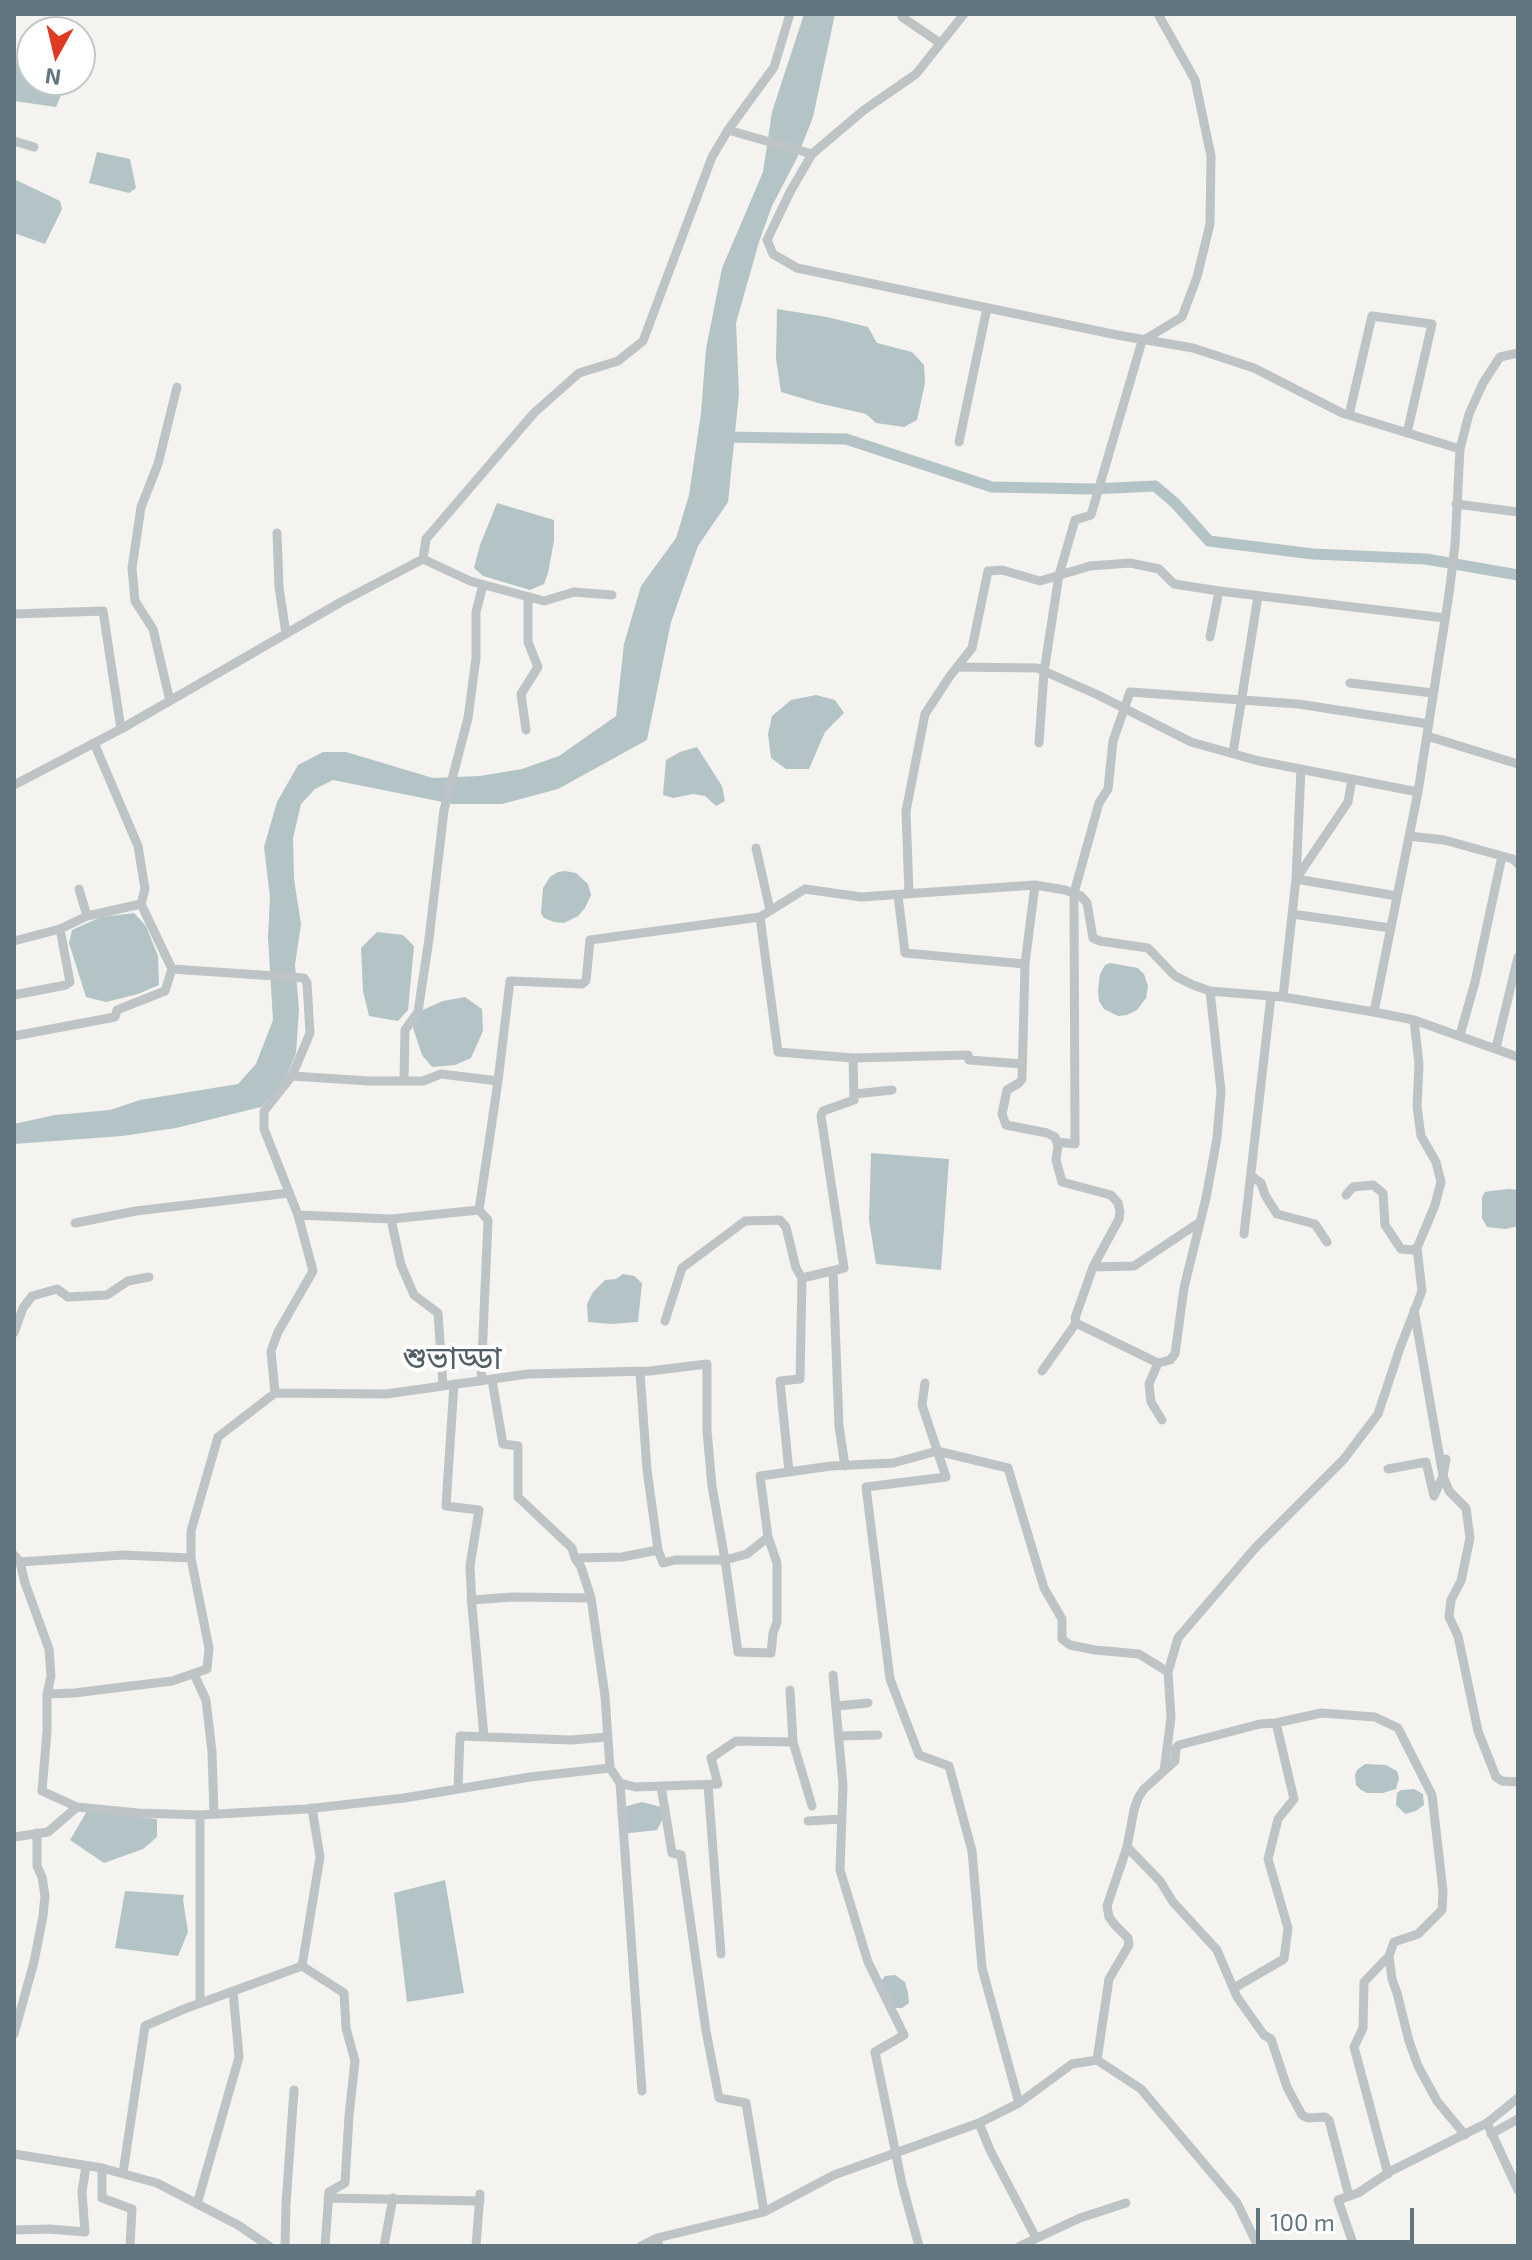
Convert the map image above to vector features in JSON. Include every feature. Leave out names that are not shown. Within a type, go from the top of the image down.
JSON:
[{"type":"street","points":[[423,559],[426,539],[534,413],[579,373],[618,361],[643,341],[712,157],[774,67],[790,14]]},
{"type":"street","points":[[902,14],[940,43]]},
{"type":"street","points":[[964,14],[916,74],[864,110],[812,154],[767,240],[773,254],[797,268],[1142,341],[1193,348],[1254,368],[1349,415],[1460,449]]},
{"type":"street","points":[[1039,743],[1044,672],[1059,575],[1075,520],[1091,515],[1142,341],[1182,317],[1197,277],[1210,224],[1211,156],[1195,80],[1158,14]]},
{"type":"street","points":[[728,130],[812,154]]},
{"type":"street","points":[[14,141],[34,147]]},
{"type":"street","points":[[959,442],[987,308]]},
{"type":"street","points":[[1349,415],[1372,316],[1432,324],[1407,433]]},
{"type":"street","points":[[1374,1012],[1418,792],[1449,594],[1460,449],[1469,414],[1483,383],[1500,357],[1518,353]]},
{"type":"street","points":[[170,701],[153,629],[135,601],[132,568],[141,507],[158,464],[177,387]]},
{"type":"street","points":[[1456,504],[1518,512]]},
{"type":"street","points":[[277,533],[279,587],[286,634]]},
{"type":"street","points":[[423,559],[483,585],[544,601],[574,592],[612,595]]},
{"type":"street","points":[[14,785],[121,729],[341,602],[423,559]]},
{"type":"street","points":[[1025,964],[905,953],[903,895],[906,811],[925,714],[972,648],[988,571],[1002,570],[1040,581],[1090,566],[1130,563],[1159,569],[1174,584],[1445,618]]},
{"type":"street","points":[[404,1081],[405,1030],[418,1012],[444,810],[468,718],[476,658],[476,612],[483,585]]},
{"type":"street","points":[[1210,637],[1219,591]]},
{"type":"street","points":[[1233,753],[1258,596]]},
{"type":"street","points":[[526,730],[521,694],[538,667],[528,642],[528,597]]},
{"type":"street","points":[[14,614],[103,611],[121,729]]},
{"type":"street","points":[[957,667],[1037,668],[1191,742],[1301,769],[1418,792]]},
{"type":"street","points":[[1350,683],[1433,693]]},
{"type":"street","points":[[1057,1142],[1075,1144],[1074,893],[1099,803],[1108,789],[1113,741],[1130,692],[1298,704],[1429,724]]},
{"type":"street","points":[[1427,736],[1518,764]]},
{"type":"street","points":[[14,1036],[115,1017],[117,1010],[165,991],[172,969],[141,904],[145,889],[138,846],[94,743]]},
{"type":"street","points":[[1283,997],[1296,879],[1301,769]]},
{"type":"street","points":[[1296,879],[1348,802],[1352,779]]},
{"type":"street","points":[[1409,836],[1444,840],[1513,859],[1518,864]]},
{"type":"street","points":[[756,848],[770,910]]},
{"type":"street","points":[[1460,1035],[1475,982],[1502,856]]},
{"type":"street","points":[[1296,879],[1397,896]]},
{"type":"street","points":[[1035,885],[1025,964],[1021,1081],[1007,1090],[1002,1114],[1006,1125],[1055,1137],[1056,1160],[1062,1182],[1111,1195],[1118,1203],[1119,1219],[1093,1267],[1075,1318],[1076,1323],[1042,1371]]},
{"type":"street","points":[[479,1210],[510,981],[582,984],[586,981],[590,940],[760,917],[805,889],[861,897],[1035,885],[1074,893],[1087,903],[1093,938],[1148,948],[1175,976],[1210,991],[1283,997],[1414,1020],[1518,1057]]},
{"type":"street","points":[[79,889],[87,916]]},
{"type":"street","points":[[14,941],[60,929],[87,916],[141,904]]},
{"type":"street","points":[[1292,914],[1391,928]]},
{"type":"street","points":[[760,917],[778,1052],[853,1058],[968,1055],[969,1060],[1022,1064]]},
{"type":"street","points":[[14,995],[70,982],[60,929]]},
{"type":"street","points":[[1496,1048],[1518,957]]},
{"type":"street","points":[[172,969],[304,978],[307,983],[310,1033],[292,1076],[264,1111],[264,1129],[298,1215],[313,1271],[278,1332],[271,1351],[275,1393]]},
{"type":"street","points":[[1076,1323],[1158,1363],[1170,1360],[1175,1354],[1184,1288],[1217,1138],[1221,1091],[1210,991]]},
{"type":"street","points":[[1244,1234],[1271,996]]},
{"type":"street","points":[[1164,1771],[1171,1718],[1168,1672],[1178,1638],[1256,1547],[1344,1459],[1378,1414],[1422,1291],[1417,1248],[1441,1182],[1436,1162],[1421,1136],[1414,1020]]},
{"type":"street","points":[[802,1278],[844,1268],[821,1116],[823,1111],[852,1102],[855,1094],[853,1058]]},
{"type":"street","points":[[292,1076],[423,1081],[441,1074],[498,1081]]},
{"type":"street","points":[[855,1094],[892,1090]]},
{"type":"street","points":[[1251,1176],[1261,1183],[1277,1214],[1315,1224],[1327,1242]]},
{"type":"street","points":[[1346,1195],[1353,1187],[1373,1185],[1383,1193],[1385,1225],[1401,1249],[1417,1248]]},
{"type":"street","points":[[75,1223],[136,1211],[289,1193]]},
{"type":"street","points":[[298,1215],[391,1219],[479,1210]]},
{"type":"street","points":[[479,1210],[488,1220],[487,1381],[503,1444],[518,1446],[518,1497],[572,1548],[591,1598],[605,1696],[610,1768],[620,1783],[642,2091]]},
{"type":"street","points":[[391,1219],[401,1265],[414,1295],[438,1313],[443,1385]]},
{"type":"street","points":[[665,1321],[682,1268],[745,1221],[780,1220],[786,1227],[796,1268],[802,1278],[800,1379],[780,1381],[789,1472]]},
{"type":"street","points":[[1093,1267],[1134,1266],[1200,1222]]},
{"type":"street","points":[[833,1271],[839,1426],[845,1466]]},
{"type":"street","points":[[14,1333],[23,1308],[32,1296],[57,1289],[68,1297],[107,1295],[128,1281],[149,1277]]},
{"type":"street","points":[[1414,1310],[1443,1476],[1449,1491],[1466,1508],[1470,1538],[1461,1581],[1451,1600],[1449,1617],[1458,1636],[1478,1731],[1496,1777],[1502,1781],[1518,1782]]},
{"type":"street","points":[[1158,1363],[1149,1384],[1151,1402],[1162,1420]]},
{"type":"street","points":[[47,1694],[172,1681],[207,1669],[209,1648],[191,1558],[191,1531],[218,1437],[275,1393],[386,1394],[528,1374],[640,1372],[707,1364],[707,1431],[712,1486],[738,1652],[771,1653],[777,1622],[777,1563],[768,1537],[760,1476],[893,1463],[937,1451],[1008,1468],[1044,1588],[1062,1619],[1062,1639],[1070,1645],[1095,1650],[1139,1654],[1168,1672]]},
{"type":"street","points":[[640,1372],[647,1470],[658,1550],[663,1563],[675,1560],[725,1560],[747,1554],[768,1537]]},
{"type":"street","points":[[925,1383],[922,1405],[946,1477],[866,1487],[876,1573],[890,1679],[919,1755],[949,1766],[972,1851],[982,1968],[1019,2103]]},
{"type":"street","points":[[454,1384],[446,1506],[479,1510],[470,1566],[484,1737]]},
{"type":"street","points":[[1388,1469],[1426,1462],[1434,1496],[1446,1459]]},
{"type":"street","points":[[575,1558],[622,1557],[658,1550]]},
{"type":"street","points":[[191,1558],[123,1555],[17,1558],[49,1649],[51,1676],[47,1694],[42,1791],[77,1807],[200,1815],[404,1798],[530,1777],[610,1768]]},
{"type":"street","points":[[471,1600],[591,1598]]},
{"type":"street","points":[[194,1674],[206,1700],[214,1814]]},
{"type":"street","points":[[833,1675],[843,1785],[840,1870],[868,1962],[904,2035],[875,2052],[895,2152],[919,2246]]},
{"type":"street","points":[[790,1690],[793,1742],[812,1806]]},
{"type":"street","points":[[837,1706],[868,1703]]},
{"type":"street","points":[[1097,2060],[1109,1979],[1129,1945],[1128,1938],[1109,1917],[1107,1906],[1127,1847],[1138,1798],[1144,1789],[1170,1768],[1175,1761],[1176,1748],[1260,1724],[1321,1713],[1375,1717],[1398,1728],[1432,1795],[1443,1891],[1442,1910],[1418,1934],[1394,1942],[1389,1956],[1364,1982],[1363,2028],[1354,2047],[1388,2174]]},
{"type":"street","points":[[1234,1988],[1284,1959],[1288,1928],[1268,1859],[1278,1819],[1294,1799],[1276,1723]]},
{"type":"street","points":[[840,1736],[878,1735]]},
{"type":"street","points":[[458,1788],[460,1736],[571,1740],[608,1737]]},
{"type":"street","points":[[620,1783],[635,1787],[718,1784],[711,1758],[736,1741],[793,1742]]},
{"type":"street","points":[[708,1785],[721,1954]]},
{"type":"street","points":[[661,1786],[672,1853],[681,1855],[706,2031],[719,2098],[746,2103],[764,2212]]},
{"type":"street","points":[[14,1837],[48,1832],[77,1807]]},
{"type":"street","points":[[302,1966],[320,1857],[312,1808]]},
{"type":"street","points":[[200,1815],[200,2003]]},
{"type":"street","points":[[808,1821],[842,1819]]},
{"type":"street","points":[[14,2034],[34,1962],[45,1896],[37,1866],[37,1833]]},
{"type":"street","points":[[1127,1847],[1160,1881],[1173,1902],[1217,1950],[1237,1997],[1264,2035],[1271,2039],[1287,2087],[1302,2115],[1329,2120],[1349,2196]]},
{"type":"street","points":[[1389,1956],[1392,1979],[1418,2066],[1437,2101],[1465,2135]]},
{"type":"street","points":[[123,2173],[145,2026],[302,1966]]},
{"type":"street","points":[[302,1966],[344,1993],[346,2028],[355,2061],[345,2183],[329,2192],[325,2246]]},
{"type":"street","points":[[197,2204],[239,2057],[233,1991]]},
{"type":"street","points":[[14,2005],[18,2022]]},
{"type":"street","points":[[641,2246],[764,2212],[834,2175],[979,2123],[1019,2103],[1072,2064],[1097,2060],[1141,2089],[1237,2203],[1258,2246]]},
{"type":"street","points":[[285,2246],[294,2090]]},
{"type":"street","points":[[1354,2246],[1338,2200],[1487,2123],[1518,2098]]},
{"type":"street","points":[[1491,2134],[1518,2119]]},
{"type":"street","points":[[979,2123],[1036,2238]]},
{"type":"street","points":[[1487,2123],[1518,2190]]},
{"type":"street","points":[[14,2154],[102,2168],[157,2183],[238,2225],[269,2246]]},
{"type":"street","points":[[14,2230],[85,2232],[82,2192],[86,2166]]},
{"type":"street","points":[[102,2168],[102,2198],[132,2209],[130,2246]]},
{"type":"street","points":[[328,2198],[480,2197],[476,2246]]},
{"type":"street","points":[[384,2246],[393,2198]]},
{"type":"street","points":[[1020,2246],[1080,2218],[1126,2203]]},
{"type":"shaded area","points":[[804,14],[835,14],[813,117],[797,158],[772,206],[736,323],[739,394],[728,502],[698,546],[671,622],[647,740],[558,789],[502,804],[453,804],[333,780],[315,789],[301,804],[293,838],[294,879],[301,924],[295,965],[299,1009],[296,1053],[285,1081],[261,1107],[176,1128],[122,1136],[14,1144],[14,1124],[55,1115],[110,1110],[140,1100],[238,1084],[256,1064],[273,1020],[268,937],[270,897],[264,847],[277,802],[298,765],[323,752],[346,752],[433,778],[480,776],[522,769],[559,756],[616,716],[624,644],[641,586],[676,538],[689,495],[701,413],[706,349],[722,268],[763,172],[772,112]]},
{"type":"shaded area","points":[[14,62],[16,96],[61,96],[56,107],[14,101]]},
{"type":"shaded area","points":[[97,152],[130,159],[136,188],[129,193],[89,183]]},
{"type":"shaded area","points":[[14,179],[60,201],[62,209],[45,244],[14,233]]},
{"type":"shaded area","points":[[777,309],[868,327],[877,343],[912,352],[924,365],[925,383],[917,420],[904,427],[876,423],[866,414],[781,392],[776,359]]},
{"type":"shaded area","points":[[497,503],[554,520],[554,541],[544,584],[530,590],[483,576],[474,568]]},
{"type":"shaded area","points":[[816,695],[835,700],[844,713],[825,732],[809,769],[786,769],[771,758],[768,734],[772,716],[791,700]]},
{"type":"shaded area","points":[[697,747],[722,786],[725,801],[716,806],[705,796],[693,794],[673,798],[663,795],[666,760]]},
{"type":"shaded area","points":[[565,871],[576,873],[588,884],[591,895],[578,916],[564,923],[554,922],[544,918],[541,913],[543,888],[550,877]]},
{"type":"shaded area","points":[[134,913],[146,926],[158,956],[159,985],[106,1002],[86,997],[69,943],[72,930],[101,917]]},
{"type":"shaded area","points":[[377,932],[403,935],[414,946],[408,1010],[398,1021],[369,1016],[363,991],[361,948]]},
{"type":"shaded area","points":[[1110,963],[1138,968],[1148,986],[1146,998],[1137,1010],[1127,1015],[1118,1016],[1104,1009],[1099,1001],[1100,974]]},
{"type":"shaded area","points":[[465,997],[482,1009],[483,1031],[471,1058],[455,1065],[432,1067],[422,1055],[413,1028],[418,1012],[443,1001]]},
{"type":"shaded area","points":[[871,1153],[949,1159],[941,1270],[876,1264],[869,1220]]},
{"type":"shaded area","points":[[1518,1190],[1518,1226],[1505,1229],[1487,1227],[1482,1218],[1482,1197],[1485,1192]]},
{"type":"shaded area","points":[[623,1274],[634,1276],[642,1283],[638,1322],[588,1322],[587,1304],[593,1292],[605,1280],[616,1279]]},
{"type":"shaded area","points":[[1365,1764],[1386,1765],[1397,1771],[1396,1789],[1383,1793],[1361,1790],[1356,1785],[1355,1775]]},
{"type":"shaded area","points":[[1414,1789],[1423,1794],[1424,1805],[1405,1814],[1396,1805],[1397,1793]]},
{"type":"shaded area","points":[[642,1802],[665,1808],[657,1830],[621,1834],[617,1809]]},
{"type":"shaded area","points":[[87,1811],[157,1819],[157,1837],[143,1849],[104,1863],[70,1840]]},
{"type":"shaded area","points":[[445,1880],[464,1993],[407,2002],[394,1893]]},
{"type":"shaded area","points":[[125,1891],[184,1895],[188,1932],[178,1956],[115,1948]]},
{"type":"shaded area","points":[[895,1975],[905,1982],[908,1993],[909,2003],[902,2008],[895,2008],[880,1983],[885,1976]]},
{"type":"waterway","points":[[725,437],[846,439],[992,487],[1092,489],[1155,486],[1209,541],[1313,554],[1426,559],[1518,575]]},
{"type":"district","name":"শুভাড্ডা","points":[[452,1358]]}]
